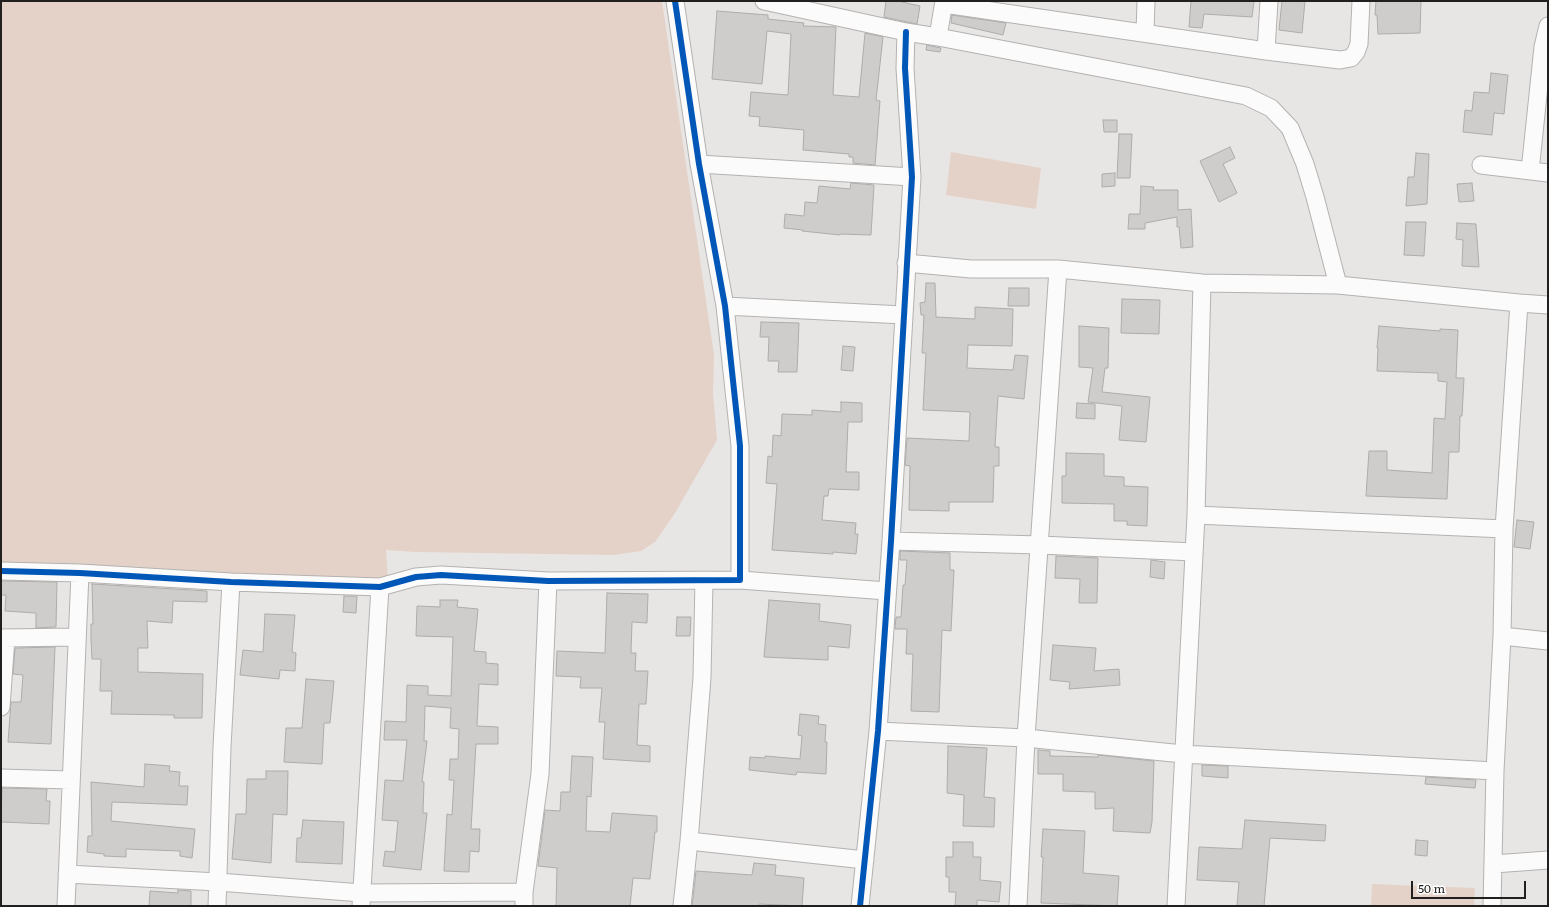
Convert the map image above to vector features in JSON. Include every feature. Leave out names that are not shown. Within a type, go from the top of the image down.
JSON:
[{"type":"street","points":[[675,1],[699,164],[725,306],[740,446],[740,580]]},
{"type":"street","points":[[764,1],[906,32],[1246,96],[1271,108],[1290,128],[1305,164],[1338,285]]},
{"type":"street","points":[[1145,33],[1146,1]]},
{"type":"street","points":[[1266,51],[1269,1]]},
{"type":"street","points":[[938,37],[944,2],[1266,51],[1340,60],[1351,58],[1356,52],[1359,44],[1361,1]]},
{"type":"street","points":[[1530,171],[1543,47],[1548,26]]},
{"type":"street","points":[[860,906],[878,731],[891,541],[912,177],[905,68],[906,32]]},
{"type":"street","points":[[699,164],[912,177]]},
{"type":"street","points":[[1480,165],[1548,173]]},
{"type":"street","points":[[906,263],[971,269],[1058,269],[1202,283],[1338,285],[1548,305]]},
{"type":"street","points":[[1018,906],[1026,738],[1058,269]]},
{"type":"street","points":[[1176,906],[1196,515],[1202,283]]},
{"type":"street","points":[[1492,906],[1495,771],[1502,636],[1504,529],[1519,303]]},
{"type":"street","points":[[725,306],[904,315]]},
{"type":"street","points":[[1196,515],[1504,529]]},
{"type":"street","points":[[891,541],[1040,544],[1194,552]]},
{"type":"street","points":[[1,571],[80,573],[231,582],[380,587],[416,577],[441,575],[548,581],[740,580],[887,591]]},
{"type":"street","points":[[66,906],[70,780],[80,573]]},
{"type":"street","points":[[682,906],[690,841],[702,678],[704,580]]},
{"type":"street","points":[[67,874],[218,882],[362,899],[524,899],[540,774],[548,581]]},
{"type":"street","points":[[218,906],[222,747],[231,582]]},
{"type":"street","points":[[362,899],[380,587]]},
{"type":"street","points":[[1502,636],[1548,641]]},
{"type":"street","points":[[1,707],[3,638],[77,637]]},
{"type":"street","points":[[878,731],[1026,738],[1183,754],[1495,771]]},
{"type":"street","points":[[1,778],[70,780]]},
{"type":"street","points":[[690,841],[865,860]]},
{"type":"street","points":[[1494,864],[1548,860]]},
{"type":"shaded area","points":[[1,1],[662,1],[714,355],[713,394],[717,440],[675,513],[655,542],[641,551],[614,555],[415,552],[386,550],[388,580],[164,572],[1,563]]},
{"type":"shaded area","points":[[951,152],[1041,168],[1036,209],[946,195]]},
{"type":"shaded area","points":[[1372,884],[1475,888],[1474,906],[1371,906]]},
{"type":"building","points":[[886,1],[898,1],[920,6],[917,24],[884,17]]},
{"type":"building","points":[[1191,1],[1254,1],[1252,17],[1204,14],[1202,28],[1189,27]]},
{"type":"building","points":[[1282,1],[1305,1],[1302,33],[1279,30]]},
{"type":"building","points":[[1376,1],[1421,1],[1420,33],[1378,34],[1377,15],[1375,15]]},
{"type":"building","points":[[717,11],[768,15],[768,19],[804,23],[803,26],[836,27],[833,95],[859,97],[865,33],[883,37],[876,100],[880,101],[875,165],[853,163],[853,157],[849,157],[849,154],[803,150],[804,130],[759,126],[760,117],[749,116],[751,92],[788,95],[791,34],[767,31],[762,84],[712,79]]},
{"type":"building","points":[[952,15],[1006,23],[1003,35],[951,23]]},
{"type":"building","points":[[927,45],[941,48],[940,52],[926,50]]},
{"type":"building","points":[[1491,73],[1508,75],[1504,114],[1494,113],[1492,135],[1463,132],[1465,110],[1472,111],[1474,92],[1489,93]]},
{"type":"building","points":[[1103,120],[1117,120],[1117,132],[1104,132]]},
{"type":"building","points":[[1119,134],[1132,134],[1130,178],[1117,178]]},
{"type":"building","points":[[1230,147],[1235,158],[1223,164],[1237,193],[1219,202],[1200,161]]},
{"type":"building","points":[[1416,153],[1429,154],[1427,204],[1406,206],[1408,177],[1414,177]]},
{"type":"building","points":[[1115,173],[1115,186],[1102,187],[1102,174]]},
{"type":"building","points":[[851,183],[874,185],[871,235],[840,235],[784,228],[785,214],[804,216],[805,202],[817,203],[819,186],[850,189]]},
{"type":"building","points":[[1472,183],[1474,201],[1459,202],[1457,184]]},
{"type":"building","points":[[1141,186],[1154,187],[1153,190],[1178,190],[1178,210],[1191,209],[1193,247],[1181,248],[1179,227],[1177,227],[1177,217],[1145,223],[1145,229],[1128,229],[1129,214],[1140,214]]},
{"type":"building","points":[[1406,222],[1426,222],[1424,256],[1404,255]]},
{"type":"building","points":[[1457,223],[1476,224],[1479,267],[1462,266],[1463,240],[1456,239]]},
{"type":"building","points":[[926,283],[935,283],[936,317],[975,319],[975,307],[1013,309],[1012,346],[968,345],[967,368],[1013,370],[1015,355],[1028,356],[1024,399],[998,396],[995,447],[999,447],[999,466],[994,466],[993,502],[949,502],[949,511],[909,510],[910,466],[905,465],[907,438],[969,441],[970,412],[923,410],[926,353],[922,353],[924,315],[921,315],[920,303],[925,302]]},
{"type":"building","points":[[1009,288],[1029,288],[1029,306],[1008,306]]},
{"type":"building","points":[[1122,299],[1160,300],[1159,334],[1121,333]]},
{"type":"building","points":[[761,322],[799,323],[797,372],[778,372],[779,361],[768,361],[769,337],[760,337]]},
{"type":"building","points":[[1079,326],[1109,328],[1108,368],[1105,368],[1102,392],[1150,397],[1146,442],[1119,440],[1122,406],[1088,402],[1093,368],[1079,367]]},
{"type":"building","points":[[1379,326],[1440,331],[1440,329],[1458,330],[1456,378],[1464,378],[1462,416],[1460,416],[1459,452],[1449,452],[1447,499],[1366,496],[1369,451],[1387,451],[1387,470],[1432,473],[1434,418],[1445,419],[1447,382],[1438,381],[1438,373],[1377,371]]},
{"type":"building","points":[[843,346],[855,347],[853,371],[841,370]]},
{"type":"building","points":[[841,402],[862,403],[862,422],[848,422],[846,472],[859,472],[859,490],[829,489],[828,496],[824,496],[822,520],[856,523],[855,534],[858,534],[856,554],[772,550],[777,484],[766,483],[768,456],[772,457],[773,435],[781,436],[782,414],[812,415],[812,410],[841,412]]},
{"type":"building","points":[[1077,403],[1095,404],[1095,419],[1076,418]]},
{"type":"building","points":[[1066,453],[1104,454],[1104,476],[1124,477],[1124,486],[1148,487],[1147,526],[1127,525],[1127,521],[1114,521],[1114,504],[1062,503],[1062,476],[1066,476]]},
{"type":"building","points":[[1517,520],[1534,522],[1530,549],[1514,547]]},
{"type":"building","points":[[900,551],[950,553],[950,570],[954,570],[951,631],[942,630],[939,712],[911,711],[913,654],[906,654],[907,629],[895,629],[896,617],[901,617],[903,585],[905,585],[907,560],[900,560]]},
{"type":"building","points":[[1056,556],[1098,558],[1097,603],[1079,603],[1080,579],[1055,578]]},
{"type":"building","points":[[1151,560],[1165,562],[1164,579],[1150,577]]},
{"type":"building","points":[[1,581],[57,582],[56,627],[36,628],[36,613],[5,611],[6,595],[1,595]]},
{"type":"building","points":[[92,584],[207,591],[207,602],[173,601],[172,623],[147,621],[148,648],[138,648],[138,672],[203,674],[202,718],[174,718],[174,715],[111,714],[112,691],[100,691],[101,659],[92,659]]},
{"type":"building","points":[[607,593],[648,594],[647,623],[632,622],[631,653],[636,653],[635,671],[648,671],[646,704],[639,704],[637,745],[650,746],[650,762],[603,759],[605,722],[599,722],[602,688],[580,688],[581,677],[556,676],[557,651],[605,653]]},
{"type":"building","points":[[344,596],[357,596],[356,613],[343,612]]},
{"type":"building","points":[[440,600],[458,600],[457,607],[478,609],[474,651],[486,652],[486,663],[498,664],[498,685],[479,684],[477,726],[498,727],[498,744],[476,744],[471,829],[480,829],[479,852],[470,851],[469,872],[444,871],[447,814],[452,815],[454,780],[449,780],[450,759],[458,759],[459,729],[450,728],[451,708],[425,706],[424,741],[427,741],[422,782],[424,782],[423,813],[427,813],[421,870],[383,866],[385,851],[395,852],[398,821],[382,820],[385,780],[403,781],[407,740],[384,740],[385,721],[406,722],[407,685],[428,686],[428,695],[451,696],[453,637],[416,636],[417,606],[440,607]]},
{"type":"building","points":[[769,600],[820,604],[819,621],[851,625],[849,648],[828,646],[828,660],[764,657]]},
{"type":"building","points":[[265,614],[295,615],[292,652],[296,653],[295,671],[280,670],[279,679],[240,675],[243,650],[263,652]]},
{"type":"building","points":[[677,617],[691,617],[690,636],[676,636]]},
{"type":"building","points":[[1053,645],[1096,648],[1094,671],[1119,669],[1120,685],[1069,689],[1070,682],[1050,680]]},
{"type":"building","points":[[55,647],[51,744],[8,742],[11,702],[21,702],[23,675],[13,674],[15,648]]},
{"type":"building","points":[[306,679],[334,681],[330,723],[324,723],[322,764],[284,762],[286,728],[302,728]]},
{"type":"building","points":[[800,714],[819,716],[818,724],[826,725],[826,774],[797,772],[796,775],[749,770],[750,757],[765,758],[765,756],[800,759],[802,736],[798,735]]},
{"type":"building","points":[[948,746],[987,748],[984,797],[995,798],[994,827],[963,826],[964,795],[947,793]]},
{"type":"building","points":[[1038,750],[1050,751],[1050,756],[1098,757],[1098,755],[1154,761],[1152,822],[1150,833],[1113,831],[1114,808],[1095,809],[1095,792],[1063,791],[1063,774],[1038,774]]},
{"type":"building","points":[[572,756],[593,757],[591,797],[587,796],[586,831],[610,832],[612,813],[657,816],[657,832],[655,832],[650,879],[633,878],[630,906],[556,906],[557,868],[538,866],[545,810],[560,811],[561,792],[570,792]]},
{"type":"building","points":[[145,764],[170,766],[169,771],[180,772],[179,786],[188,786],[187,805],[112,802],[111,821],[195,829],[192,858],[180,856],[180,851],[126,849],[126,857],[104,856],[104,854],[87,852],[88,836],[92,836],[91,782],[144,787]]},
{"type":"building","points":[[1202,765],[1228,766],[1228,778],[1202,776]]},
{"type":"building","points":[[266,771],[288,771],[287,815],[273,814],[271,863],[232,859],[236,814],[246,814],[247,779],[266,779]]},
{"type":"building","points":[[1426,777],[1476,780],[1475,788],[1425,784]]},
{"type":"building","points":[[2,788],[47,789],[46,801],[50,801],[49,824],[1,822]]},
{"type":"building","points":[[303,820],[344,822],[342,864],[296,862],[297,838],[301,838]]},
{"type":"building","points":[[1245,820],[1326,825],[1325,841],[1270,838],[1264,906],[1237,906],[1239,882],[1197,880],[1199,847],[1242,849]]},
{"type":"building","points":[[1043,829],[1085,831],[1083,873],[1119,876],[1117,906],[1041,903],[1043,857],[1041,857]]},
{"type":"building","points":[[1416,840],[1428,841],[1427,856],[1415,855]]},
{"type":"building","points":[[953,842],[973,842],[973,857],[981,857],[980,880],[1001,882],[999,902],[977,900],[977,906],[955,906],[956,892],[949,892],[949,877],[946,877],[946,857],[953,857]]},
{"type":"building","points":[[754,863],[776,865],[775,875],[804,878],[802,906],[759,904],[759,906],[692,906],[696,871],[752,875]]},
{"type":"building","points":[[178,890],[191,891],[191,906],[149,906],[150,891],[178,893]]},
{"type":"cycle path","points":[[1,571],[80,573],[231,582],[380,587],[416,577],[441,575],[548,581],[740,580],[740,446],[725,306],[699,164],[675,1]]},
{"type":"cycle path","points":[[860,906],[878,731],[891,541],[912,177],[905,68],[906,32]]}]
